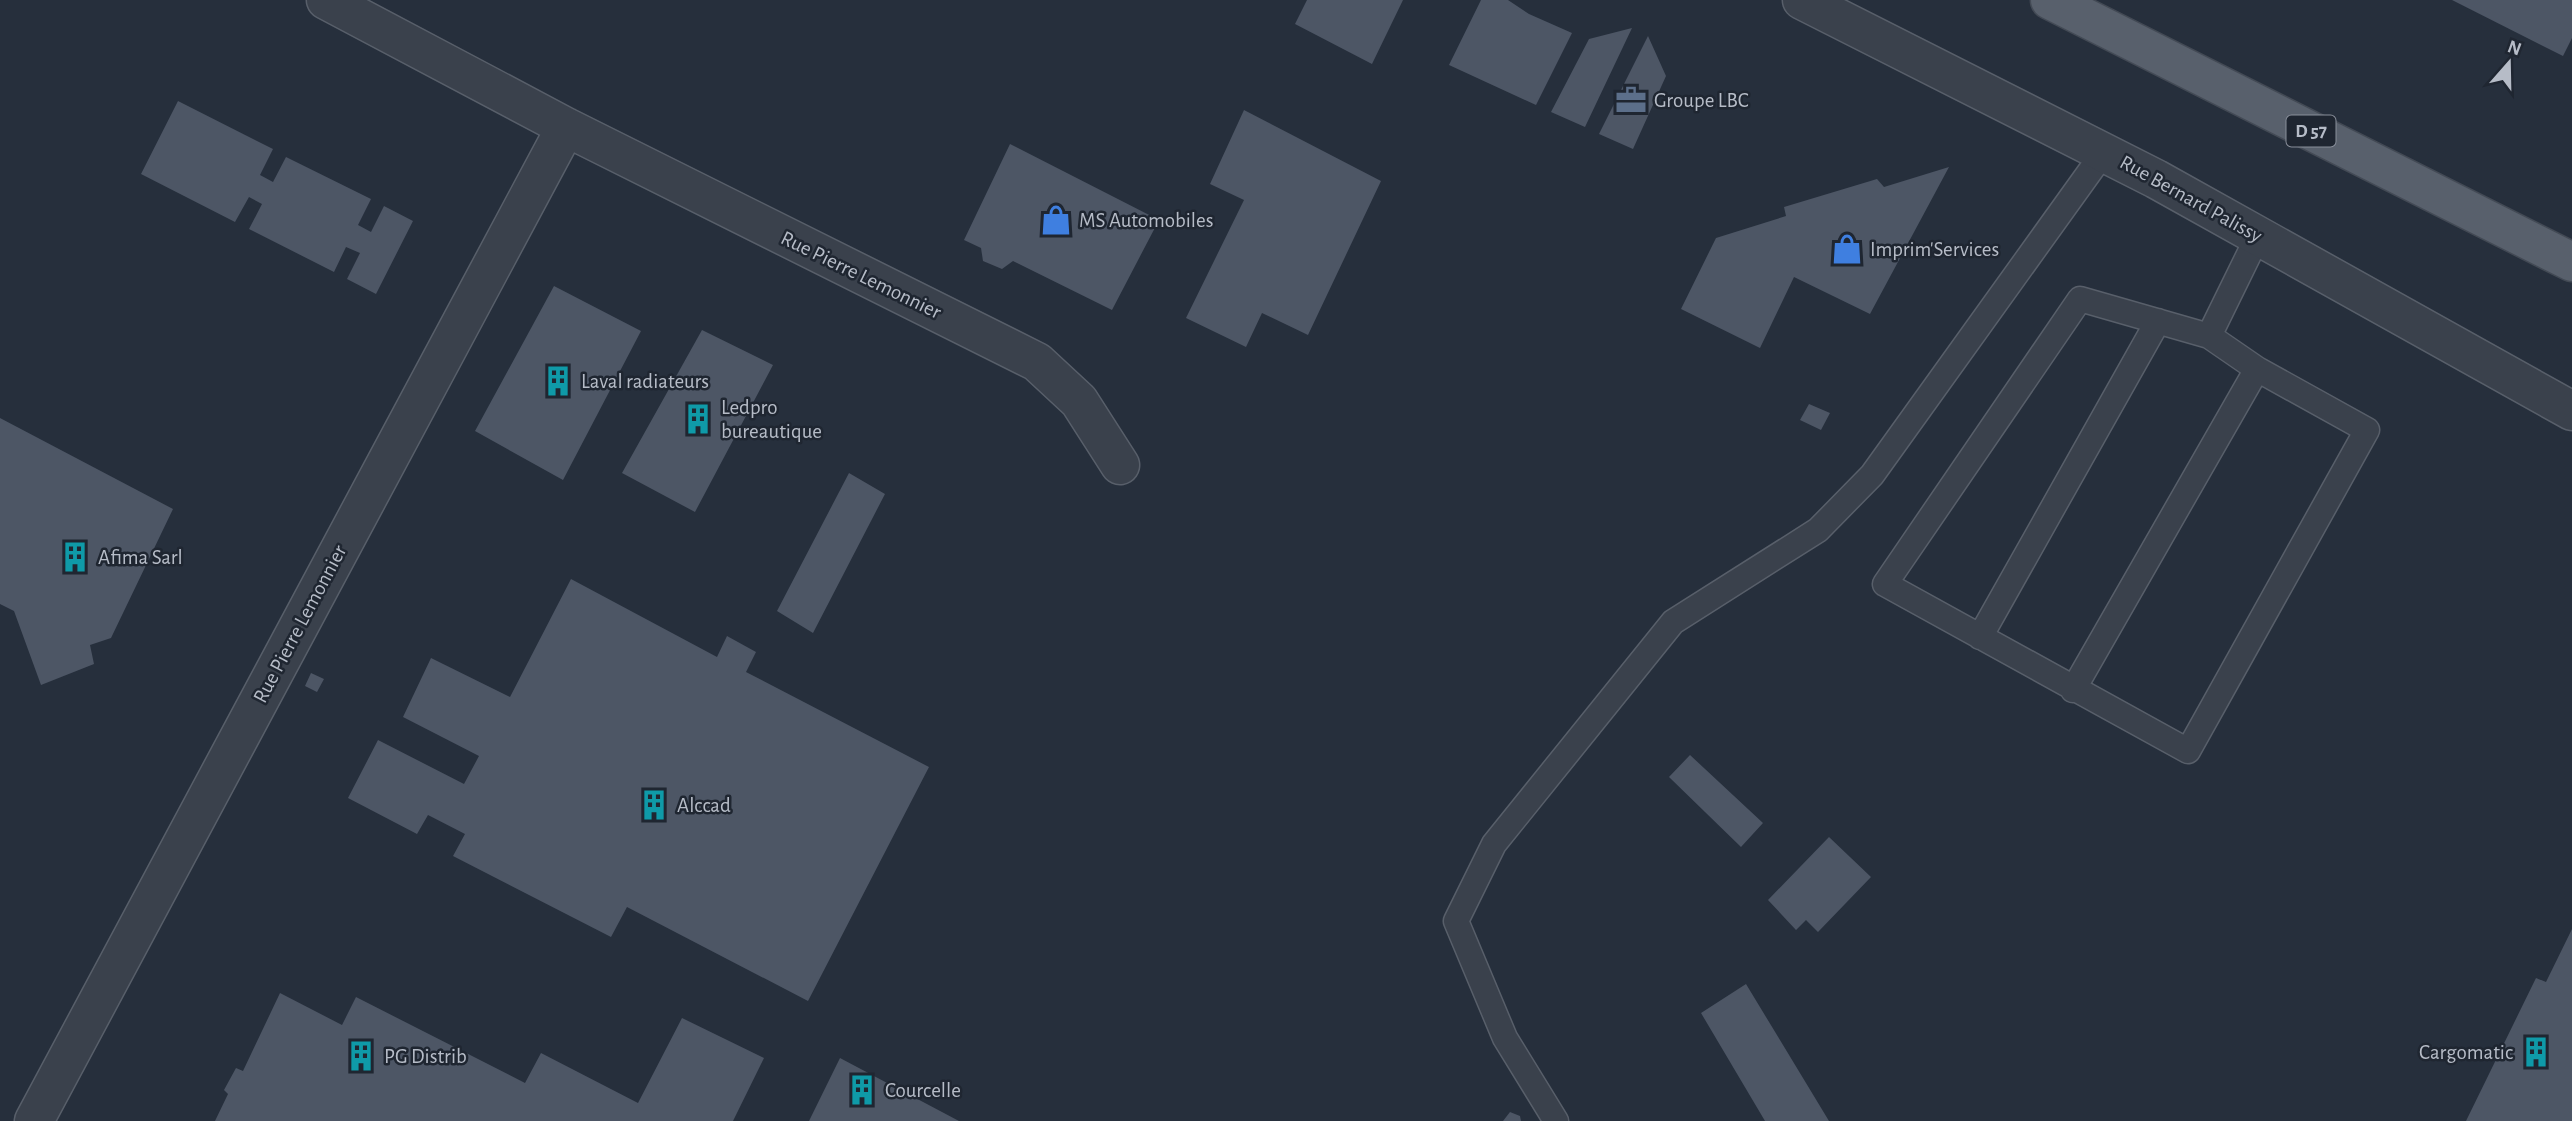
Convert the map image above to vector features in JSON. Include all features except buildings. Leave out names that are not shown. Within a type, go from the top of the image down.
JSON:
[{"type":"main road","name":"D 57","points":[[2050,0],[2572,262]]},
{"type":"street","name":"Rue Pierre Lemonnier","points":[[326,0],[566,127],[1037,362],[1079,401],[1120,466]]},
{"type":"street","name":"Rue Bernard Palissy","points":[[1802,0],[2104,152],[2572,411]]},
{"type":"street","name":"Rue Pierre Lemonnier","points":[[34,1121],[566,127]]},
{"type":"lane","points":[[1556,1121],[1505,1038],[1457,921],[1494,844],[1673,622],[1818,530],[1872,474],[2104,152]]},
{"type":"lane","points":[[2209,336],[2258,236]]},
{"type":"lane","points":[[2080,299],[2209,336],[2257,369],[2367,430],[2188,751],[1885,584],[2080,299]]},
{"type":"lane","points":[[1979,637],[2158,321]]},
{"type":"lane","points":[[2073,690],[2257,369]]},
{"type":"place","name":"Groupe LBC","points":[[1631,100]]},
{"type":"place","name":"MS Automobiles","points":[[1056,220]]},
{"type":"place","name":"Imprim'Services","points":[[1847,249]]},
{"type":"place","name":"Laval radiateurs","points":[[558,381]]},
{"type":"place","name":"Ledpro bureautique","points":[[698,419]]},
{"type":"place","name":"Afima Sarl","points":[[75,557]]},
{"type":"place","name":"Alccad","points":[[654,805]]},
{"type":"place","name":"Cargomatic","points":[[2536,1052]]},
{"type":"place","name":"PG Distrib","points":[[361,1056]]},
{"type":"place","name":"Courcelle","points":[[862,1090]]}]
